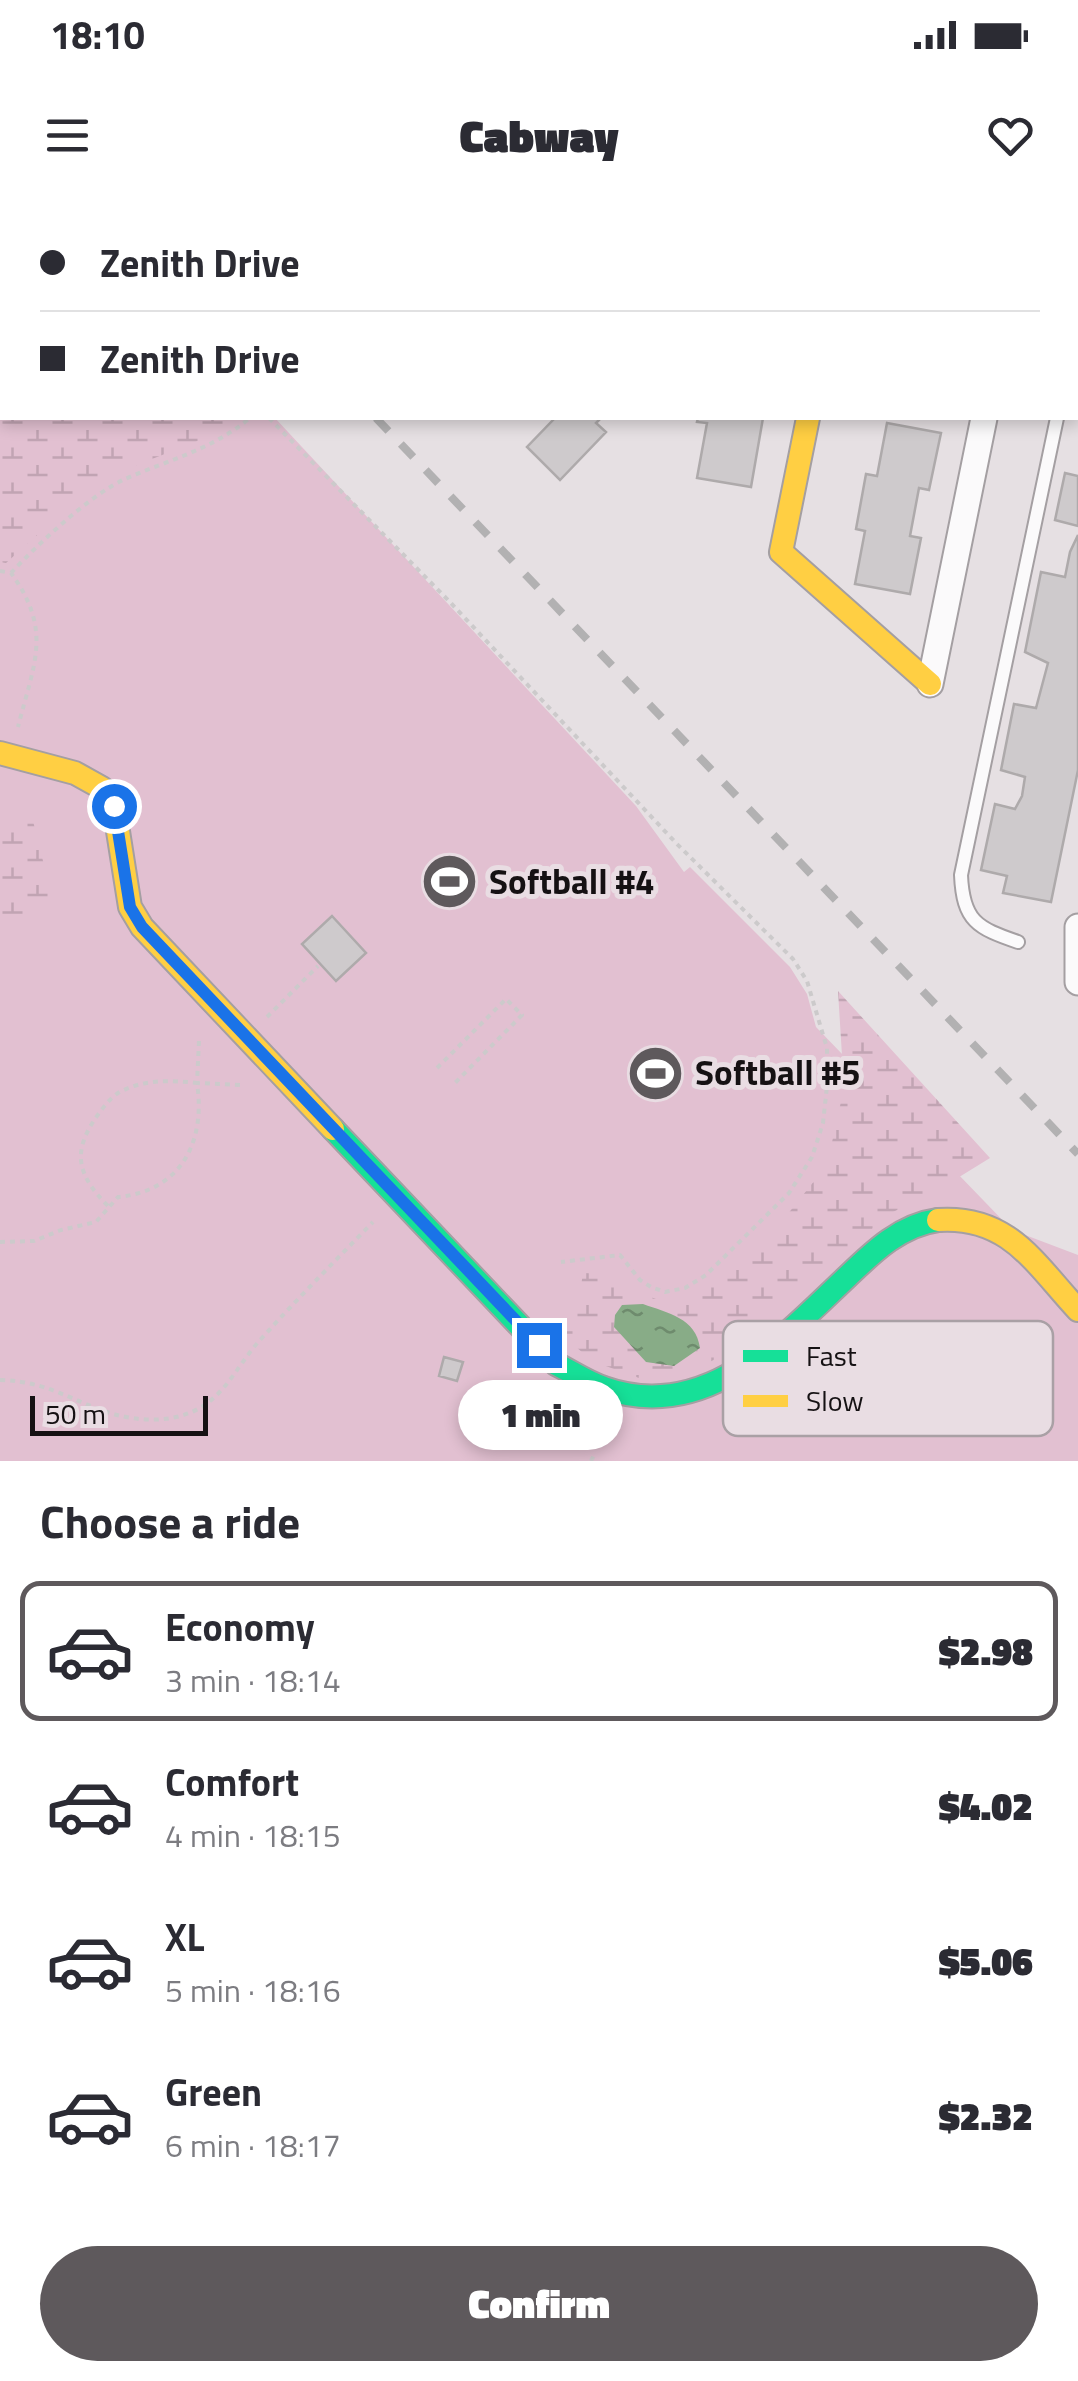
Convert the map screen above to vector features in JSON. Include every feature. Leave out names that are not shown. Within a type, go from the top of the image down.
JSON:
[{"type":"street","points":[[808,420],[782,552],[930,684]]},
{"type":"street","points":[[930,684],[984,420]]},
{"type":"street","points":[[6,754],[74,773],[102,788],[114,806],[130,907],[142,927],[556,1364],[588,1384],[612,1393],[662,1398],[701,1392],[723,1382]]},
{"type":"street","points":[[1077,935],[1078,982]]},
{"type":"street","points":[[797,1321],[887,1238],[932,1219],[986,1225],[1010,1238],[1078,1310]]},
{"type":"lane","points":[[1018,942],[986,931],[969,916],[962,900],[961,876],[1058,420]]},
{"type":"path","points":[[11,573],[32,550],[121,481],[226,438],[248,420]]},
{"type":"path","points":[[271,420],[448,600],[676,842],[794,959],[817,1006],[827,1048],[823,1123],[812,1158],[789,1193],[706,1275],[685,1288],[665,1292],[651,1287],[640,1280],[620,1255],[561,1262]]},
{"type":"path","points":[[0,571],[11,573],[27,596],[38,636],[35,660],[6,754]]},
{"type":"path","points":[[257,1028],[318,966]]},
{"type":"path","points":[[437,1068],[506,999],[522,1015],[453,1085]]},
{"type":"path","points":[[0,1242],[34,1241],[96,1222],[118,1197],[138,1195],[183,1164],[197,1135],[199,1041]]},
{"type":"path","points":[[109,1207],[90,1188],[80,1163],[90,1127],[114,1094],[170,1080],[242,1085]]},
{"type":"path","points":[[0,1380],[36,1382],[110,1413],[132,1418],[160,1420],[187,1414],[218,1394],[258,1342],[373,1222]]},
{"type":"path","points":[[591,1461],[595,1453]]},
{"type":"green space","points":[[0,420],[277,420],[636,806],[684,872],[690,867],[790,967],[807,994],[816,1027],[1012,1230],[1078,1255],[1078,1461],[0,1461]]},
{"type":"green space","points":[[0,420],[231,420],[223,431],[119,472],[56,518],[6,563],[0,562]]},
{"type":"green space","points":[[0,809],[32,817],[52,897],[21,933],[0,915]]},
{"type":"green space","points":[[838,991],[990,1158],[889,1214],[768,1321],[723,1321],[723,1355],[685,1375],[639,1378],[592,1361],[558,1331],[579,1299],[583,1273],[605,1274],[632,1290],[672,1305],[721,1280],[775,1230],[827,1165],[844,1088]]},
{"type":"water","points":[[643,1304],[687,1323],[700,1348],[674,1366],[646,1362],[614,1327],[615,1315],[622,1305]]},
{"type":"building","points":[[553,420],[599,420],[596,423],[606,432],[560,480],[527,447]]},
{"type":"building","points":[[763,420],[751,487],[697,478],[707,423],[697,422]]},
{"type":"building","points":[[887,423],[941,433],[929,490],[919,488],[910,536],[921,538],[910,594],[855,584],[865,531],[856,529],[866,474],[877,476]]},
{"type":"building","points":[[1065,473],[1078,476],[1078,526],[1055,520]]},
{"type":"building","points":[[1078,535],[1078,770],[1051,902],[1003,893],[1007,876],[981,870],[995,804],[1015,809],[1022,796],[1025,777],[1001,770],[1014,704],[1036,708],[1048,663],[1025,652],[1041,572],[1065,577]]},
{"type":"building","points":[[332,916],[366,953],[336,981],[302,944]]},
{"type":"building","points":[[444,1357],[463,1362],[457,1381],[439,1376]]},
{"type":"railway","points":[[378,420],[1078,1154]]},
{"type":"traffic: fast","points":[[333,1129],[556,1364],[598,1386],[641,1396],[676,1395],[723,1377]]},
{"type":"traffic: fast","points":[[800,1321],[889,1240],[912,1227],[938,1220]]},
{"type":"traffic: slow","points":[[808,420],[781,552],[930,684]]},
{"type":"traffic: slow","points":[[0,753],[75,773],[102,788],[114,806],[130,907],[142,927],[333,1129]]},
{"type":"traffic: slow","points":[[938,1220],[984,1225],[1002,1234],[1034,1260],[1078,1310]]},
{"type":"place","name":"Softball #4","points":[[450,882]]},
{"type":"place","name":"Softball #5","points":[[656,1073]]},
{"type":"route","points":[[114,806],[130,907],[142,927],[539,1345]]}]
